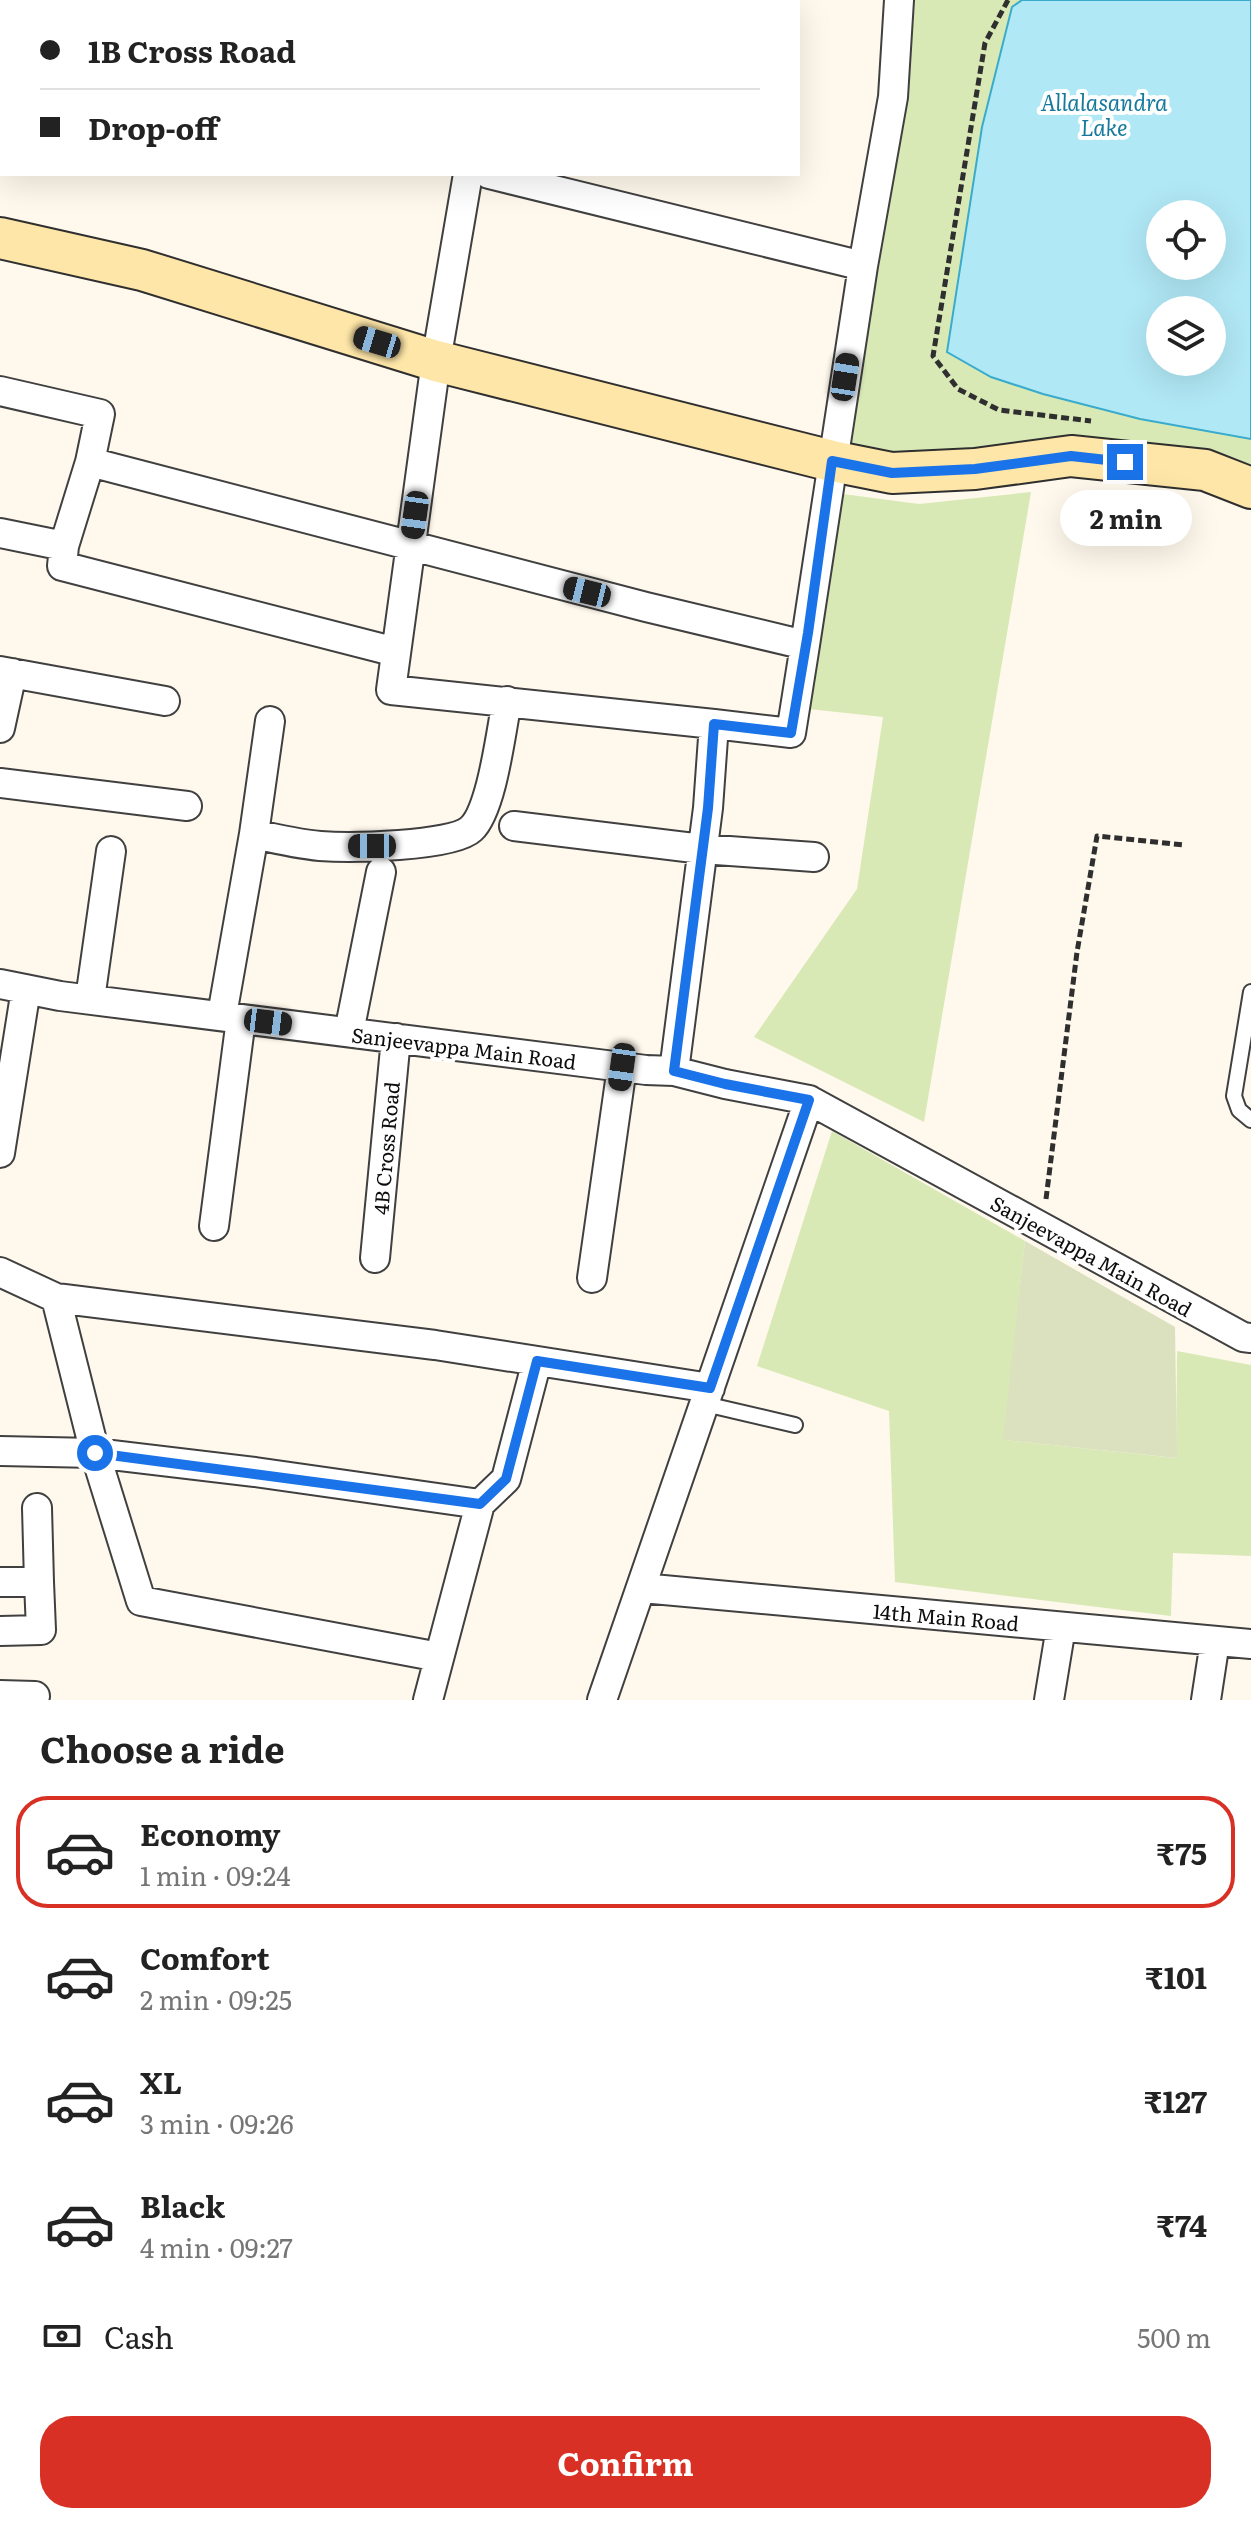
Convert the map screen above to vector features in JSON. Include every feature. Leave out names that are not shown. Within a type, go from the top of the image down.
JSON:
[{"type":"street","points":[[468,176],[436,361],[391,690],[791,733],[863,266],[893,97],[899,0]]},
{"type":"street","points":[[497,176],[698,228],[863,266]]},
{"type":"street","points":[[0,238],[142,270],[436,361],[832,461],[892,473],[975,469],[1071,456],[1205,470],[1251,488]]},
{"type":"street","points":[[0,391],[100,414],[90,462],[64,546],[62,566],[396,652]]},
{"type":"street","points":[[90,462],[646,607],[805,645]]},
{"type":"street","points":[[0,533],[64,546]]},
{"type":"street","points":[[0,728],[6,672],[165,701]]},
{"type":"street","points":[[254,834],[321,846],[372,846],[446,840],[470,830],[485,809],[507,701]]},
{"type":"street","points":[[214,1226],[232,1017],[270,721]]},
{"type":"street","points":[[674,1071],[714,724]]},
{"type":"street","points":[[0,783],[187,806]]},
{"type":"street","points":[[514,826],[702,849],[814,857]]},
{"type":"street","points":[[90,999],[111,851]]},
{"type":"street","points":[[349,1032],[381,872]]},
{"type":"street","points":[[0,1153],[13,986]]},
{"type":"street","name":"Sanjeevappa Main Road","points":[[13,986],[90,999],[674,1071],[809,1100],[1243,1337],[1251,1338]]},
{"type":"street","name":"4B Cross Road","points":[[375,1258],[396,1038]]},
{"type":"street","points":[[592,1278],[622,1067]]},
{"type":"street","points":[[602,1700],[809,1100]]},
{"type":"street","points":[[0,1272],[56,1298],[435,1345],[537,1361],[708,1396]]},
{"type":"street","points":[[56,1298],[95,1453],[141,1601],[439,1657]]},
{"type":"street","points":[[428,1700],[480,1504],[506,1479],[537,1361]]},
{"type":"street","points":[[0,1451],[95,1453],[480,1504]]},
{"type":"street","points":[[0,1631],[41,1630],[37,1508]]},
{"type":"street","points":[[0,1582],[39,1582]]},
{"type":"street","name":"14th Main Road","points":[[642,1588],[1251,1644]]},
{"type":"street","points":[[1049,1700],[1061,1627]]},
{"type":"street","points":[[1206,1700],[1215,1641]]},
{"type":"street","points":[[0,1695],[35,1696]]},
{"type":"lane","points":[[1251,992],[1234,1096],[1239,1110],[1251,1120]]},
{"type":"lane","points":[[708,1396],[795,1425]]},
{"type":"path","points":[[1008,0],[985,43],[933,356],[958,389],[999,410],[1099,422]]},
{"type":"path","points":[[1042,1227],[1077,952],[1097,836],[1184,845]]},
{"type":"green space","name":"Allalasandra Lake","points":[[910,0],[1251,0],[1251,472],[903,457],[851,447]]},
{"type":"green space","points":[[1031,492],[924,1122],[754,1037],[857,889],[883,717],[809,709],[843,494],[919,504]]},
{"type":"green space","points":[[832,1131],[1025,1241],[1004,1440],[1176,1458],[1177,1351],[1251,1365],[1251,1556],[1173,1553],[1171,1616],[895,1582],[889,1411],[757,1366]]},
{"type":"green space","points":[[1025,1241],[1175,1327],[1177,1458],[1003,1440]]},
{"type":"water","name":"Allalasandra Lake","points":[[1022,0],[1251,0],[1251,439],[1140,419],[1043,394],[991,377],[947,352],[982,127],[1012,7]]},
{"type":"route","points":[[95,1453],[480,1504],[506,1479],[537,1361],[710,1388],[809,1100],[674,1071],[708,808],[714,724],[791,733],[832,461],[892,473],[975,469],[1071,456],[1125,462]]}]
